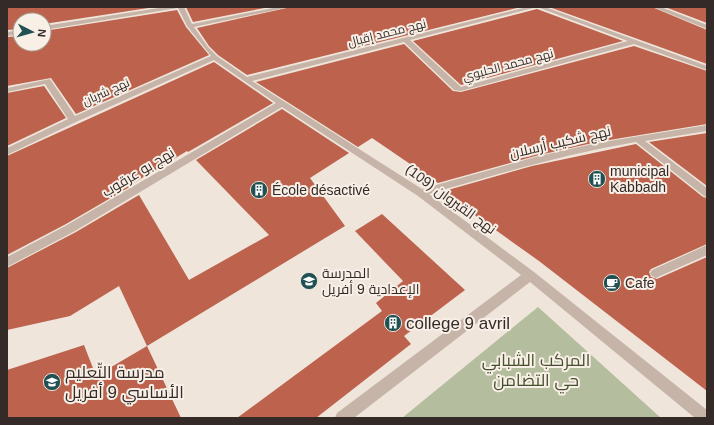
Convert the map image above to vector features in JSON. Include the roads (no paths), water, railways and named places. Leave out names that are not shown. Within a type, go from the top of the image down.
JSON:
[{"type":"street","points":[[52,27],[176,7]]},
{"type":"street","name":"نهج القيروان (109)","points":[[181,7],[190,26],[206,48],[215,57],[246,80],[421,193],[530,275],[706,418]]},
{"type":"street","points":[[190,26],[287,7]]},
{"type":"street","name":"نهج محمد إقبال","points":[[246,80],[534,7]]},
{"type":"street","points":[[540,7],[707,68]]},
{"type":"street","points":[[656,7],[707,26]]},
{"type":"street","name":"نهج محمد الحليوي","points":[[406,40],[457,88],[461,90],[633,42]]},
{"type":"street","name":"نهج شربان","points":[[7,152],[73,120],[215,57]]},
{"type":"street","points":[[7,90],[47,82],[73,120]]},
{"type":"street","name":"نهج بو عرقوب","points":[[7,262],[71,228],[282,103]]},
{"type":"street","name":"نهج شكيب أرسلان","points":[[421,193],[539,159],[597,146],[707,128]]},
{"type":"street","points":[[638,140],[707,193]]},
{"type":"street","points":[[656,273],[707,250]]},
{"type":"street","points":[[342,418],[530,275]]},
{"type":"place","name":"municipal Kabbadh","points":[[597,179]]},
{"type":"place","name":"École désactivé","points":[[259,190]]},
{"type":"place","name":"المدرسة الإعدادية 9 أفريل","points":[[309,281]]},
{"type":"place","name":"Cafe","points":[[612,283]]},
{"type":"place","name":"college 9 avril","points":[[393,323]]},
{"type":"place","name":"مدرسة التّعليم الأساسي 9 أفريل","points":[[52,382]]},
{"type":"park label","name":"المركب الشبابي حي التضامن","points":[[536,370]]}]
